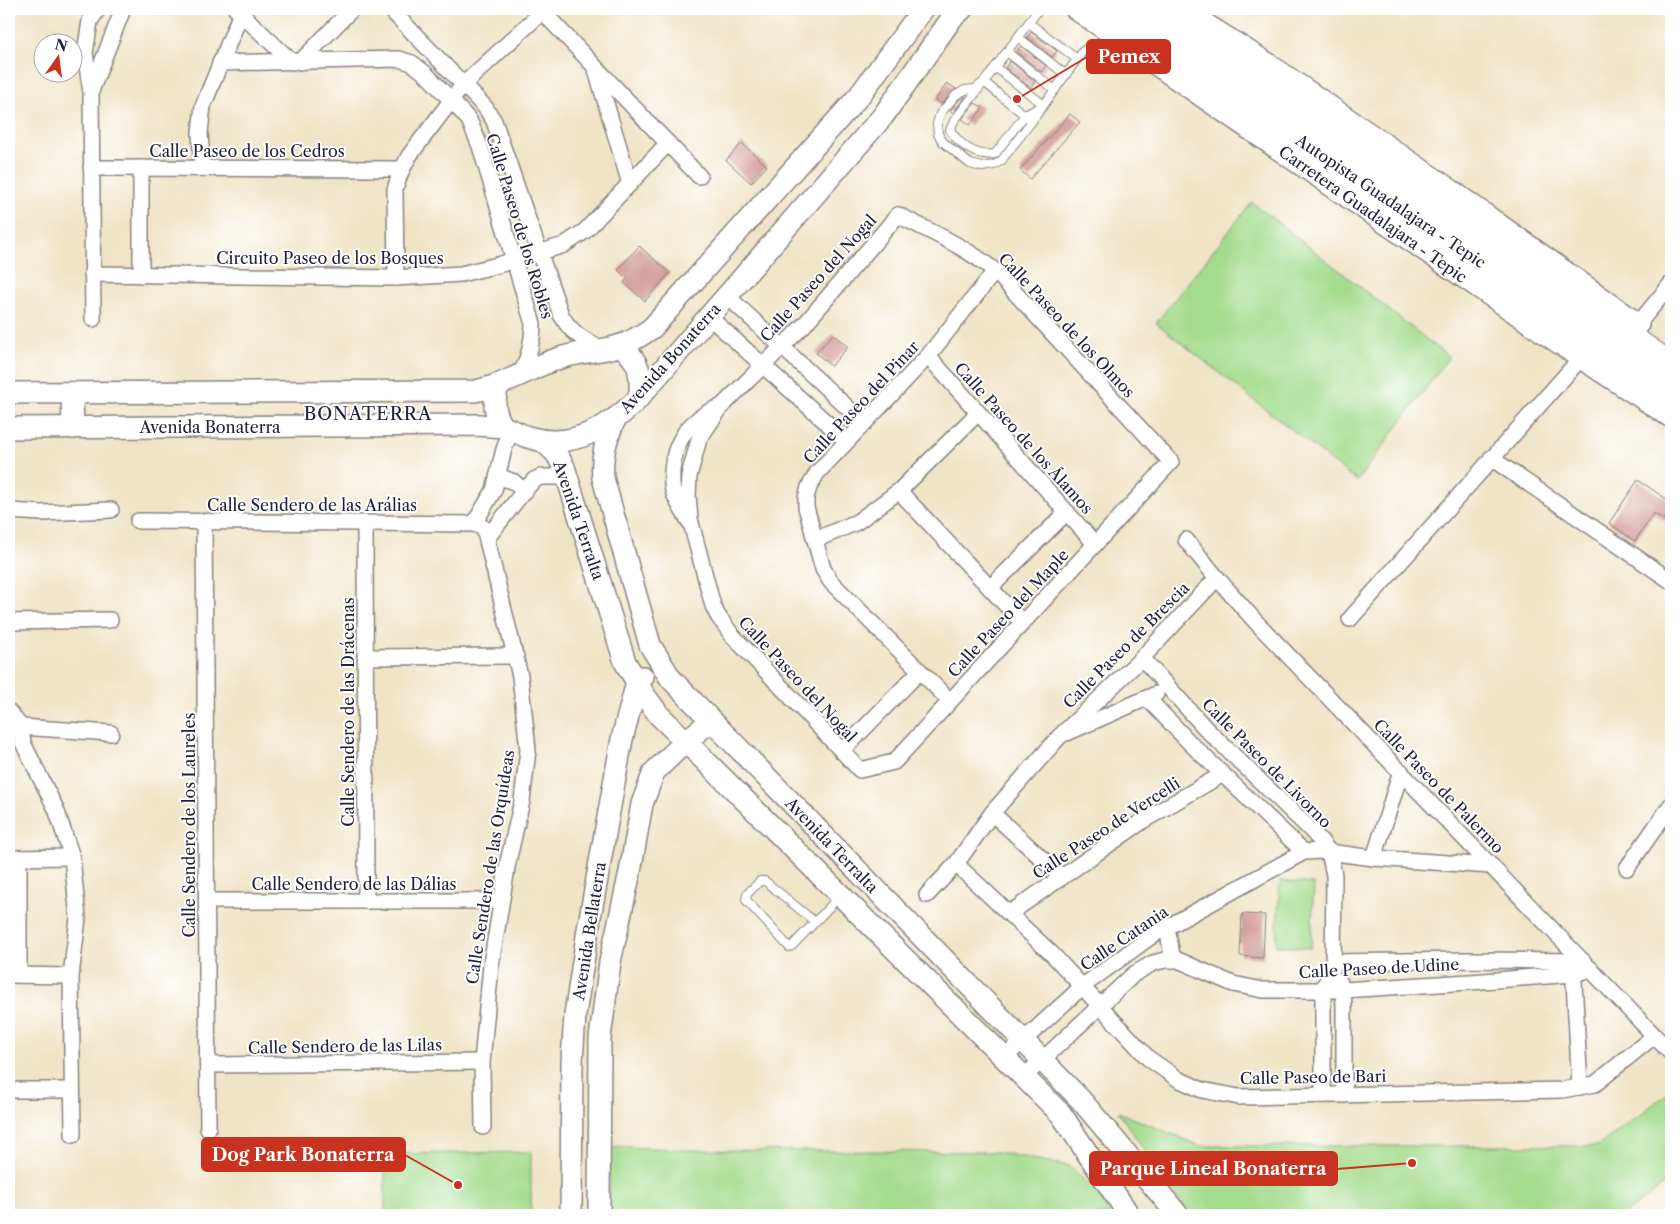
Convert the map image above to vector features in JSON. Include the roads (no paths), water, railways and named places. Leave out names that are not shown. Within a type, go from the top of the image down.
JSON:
[{"type":"highway","name":"Autopista Guadalajara - Tepic","points":[[1110,9],[1671,393]]},
{"type":"highway","points":[[1147,9],[1671,366]]},
{"type":"highway","points":[[1339,165],[1362,187],[1426,237],[1453,269]]},
{"type":"highway","points":[[1638,324],[1671,347]]},
{"type":"street","points":[[93,319],[91,92],[85,54],[90,21],[98,9]]},
{"type":"street","points":[[91,92],[123,9]]},
{"type":"street","points":[[202,168],[201,119],[238,11],[296,62],[352,9]]},
{"type":"street","name":"Calle Paseo de los Robles","points":[[390,9],[485,107],[494,121],[561,315],[568,328],[583,339],[611,347]]},
{"type":"street","name":"Avenida Bonaterra","points":[[9,393],[475,391],[498,386],[560,358],[611,347],[637,338],[652,328],[859,96],[923,9]]},
{"type":"street","name":"Carretera Guadalajara - Tepic","points":[[1076,9],[1581,358],[1671,417]]},
{"type":"street","points":[[1181,9],[1268,64],[1449,189],[1638,324],[1671,284]]},
{"type":"street","points":[[396,278],[395,189],[409,156],[463,85],[542,10],[699,176]]},
{"type":"street","name":"Avenida Bonaterra","points":[[9,428],[478,425],[507,429],[542,440],[576,439],[606,426],[634,403],[883,116],[951,12]]},
{"type":"street","name":"Calle Paseo de los Robles","points":[[220,63],[399,59],[412,63],[426,74],[468,120],[480,146],[533,324],[530,355],[521,374]]},
{"type":"street","points":[[596,67],[630,184]]},
{"type":"street","points":[[859,96],[883,116]]},
{"type":"street","name":"Circuito Paseo de los Bosques","points":[[92,274],[396,278],[461,274],[564,245],[585,231],[668,143]]},
{"type":"street","name":"Calle Paseo de los Cedros","points":[[91,168],[402,169]]},
{"type":"street","points":[[140,168],[141,275]]},
{"type":"street","name":"Calle Paseo de los Olmos","points":[[898,215],[958,246],[980,259],[995,272],[1171,462]]},
{"type":"street","name":"Calle Paseo del Nogal","points":[[860,770],[732,635],[718,616],[713,606],[690,523],[677,502],[672,488],[673,464],[679,441],[691,424],[704,413],[721,407],[804,325],[898,215]]},
{"type":"street","name":"Calle Paseo del Pinar","points":[[950,701],[831,582],[823,568],[808,516],[806,498],[809,487],[817,473],[928,356],[995,272]]},
{"type":"street","points":[[726,295],[864,423]]},
{"type":"street","points":[[708,316],[847,441]]},
{"type":"street","points":[[611,347],[634,358],[641,375],[640,394]]},
{"type":"street","name":"Calle Paseo de los Álamos","points":[[928,356],[1095,544]]},
{"type":"street","points":[[1350,619],[1581,358]]},
{"type":"street","points":[[482,530],[498,476],[507,429],[496,416],[495,396],[498,386]]},
{"type":"street","points":[[272,392],[274,427]]},
{"type":"street","points":[[72,393],[73,428]]},
{"type":"street","points":[[815,540],[857,522],[899,492],[978,413]]},
{"type":"street","name":"Avenida Terralta","points":[[615,420],[602,455],[603,478],[650,645],[671,679],[1080,1099],[1178,1215]]},
{"type":"street","name":"Avenida Terralta","points":[[542,440],[556,453],[568,477],[625,662],[659,715],[1061,1114],[1129,1215]]},
{"type":"street","points":[[1491,458],[1671,581]]},
{"type":"street","name":"Calle Paseo del Maple","points":[[860,770],[894,762],[1171,462]]},
{"type":"street","points":[[498,476],[510,479],[524,490]]},
{"type":"street","points":[[482,530],[534,480],[541,477],[568,477]]},
{"type":"street","points":[[899,492],[1022,622]]},
{"type":"street","points":[[9,511],[41,513],[111,510]]},
{"type":"street","points":[[990,588],[1066,512]]},
{"type":"street","name":"Calle Sendero de las Arálias","points":[[138,521],[365,523],[482,530]]},
{"type":"street","name":"Calle Sendero de los Laureles","points":[[204,522],[208,1129]]},
{"type":"street","name":"Calle Sendero de las Drácenas","points":[[365,523],[366,901]]},
{"type":"street","name":"Calle Sendero de las Orquídeas","points":[[482,530],[516,656],[528,750],[522,802],[491,965],[482,1062],[483,1127]]},
{"type":"street","name":"Calle Paseo de Palermo","points":[[1186,540],[1217,578],[1492,866],[1578,963],[1671,1053]]},
{"type":"street","name":"Calle Paseo de Brescia","points":[[927,895],[956,864],[992,813],[1059,737],[1142,658],[1217,578]]},
{"type":"street","points":[[9,622],[110,620]]},
{"type":"street","points":[[365,657],[516,656]]},
{"type":"street","name":"Calle Paseo de Livorno","points":[[1142,658],[1207,730],[1310,829],[1329,852],[1334,875],[1333,965],[1323,989],[1323,1095]]},
{"type":"street","points":[[637,682],[661,663]]},
{"type":"street","points":[[842,751],[920,671]]},
{"type":"street","name":"Avenida Bellaterra","points":[[571,1215],[572,1062],[575,1015],[588,928],[622,740],[637,682]]},
{"type":"street","name":"Calle Paseo de Brescia","points":[[1059,737],[1148,699],[1169,688]]},
{"type":"street","points":[[1148,699],[1191,744],[1304,852],[1329,852],[1374,858],[1492,866]]},
{"type":"street","points":[[9,712],[13,730],[23,743],[56,809],[72,857],[78,918],[70,976],[73,1135]]},
{"type":"street","name":"Avenida Bellaterra","points":[[599,1215],[600,1038],[610,962],[630,872],[642,804],[654,772],[686,741],[711,721]]},
{"type":"street","points":[[13,730],[111,733]]},
{"type":"street","points":[[1374,858],[1401,771]]},
{"type":"street","name":"Calle Paseo de Vercelli","points":[[1010,913],[1144,820],[1223,774]]},
{"type":"street","points":[[1627,868],[1671,805]]},
{"type":"street","points":[[992,813],[1062,877]]},
{"type":"street","name":"Calle Catania","points":[[1004,1058],[1083,986],[1153,936],[1304,852]]},
{"type":"street","points":[[70,976],[14,975],[14,858],[72,857]]},
{"type":"street","name":"Calle Paseo de Bari","points":[[956,864],[1054,955],[1148,1058],[1178,1079],[1202,1090],[1239,1097],[1562,1090],[1595,1084],[1654,1036]]},
{"type":"street","name":"Calle Sendero de las Dálias","points":[[207,901],[502,901]]},
{"type":"street","points":[[1024,1077],[1134,974],[1153,963],[1173,960],[1167,928]]},
{"type":"street","name":"Calle Paseo de Udine","points":[[1173,960],[1178,960],[1233,984],[1263,990],[1343,990],[1578,963]]},
{"type":"street","name":"Calle Paseo de Udine","points":[[1333,965],[1467,960],[1578,963]]},
{"type":"street","points":[[1578,963],[1580,1087]]},
{"type":"street","name":"Calle Paseo de Livorno","points":[[1333,965],[1343,990],[1344,1095]]},
{"type":"street","name":"Calle Sendero de las Lilas","points":[[208,1065],[482,1062]]},
{"type":"street","points":[[9,1090],[72,1090]]},
{"type":"lane","points":[[1038,9],[954,121],[950,130],[954,136],[975,153],[995,154],[1025,115],[1044,105]]},
{"type":"lane","points":[[1029,23],[1077,59]]},
{"type":"lane","points":[[1018,37],[1066,74]]},
{"type":"lane","points":[[984,82],[975,89],[965,90],[956,95],[940,114],[938,124],[938,134],[943,142],[970,164],[982,167],[994,165],[1001,161],[1077,59],[1092,45],[1102,43],[1126,47],[1144,55]]},
{"type":"lane","points":[[1007,52],[1055,90]]},
{"type":"lane","points":[[995,67],[1044,105]]},
{"type":"lane","points":[[984,82],[1032,121]]},
{"type":"lane","points":[[815,922],[765,881],[760,881],[746,896],[746,900],[789,947],[792,946],[841,895]]},
{"type":"place","name":"Pemex","points":[[1017,99]]},
{"type":"place","name":"Parque Lineal Bonaterra","points":[[1412,1163]]},
{"type":"place","name":"Dog Park Bonaterra","points":[[458,1185]]},
{"type":"district","name":"BONATERRA","points":[[368,414]]}]
